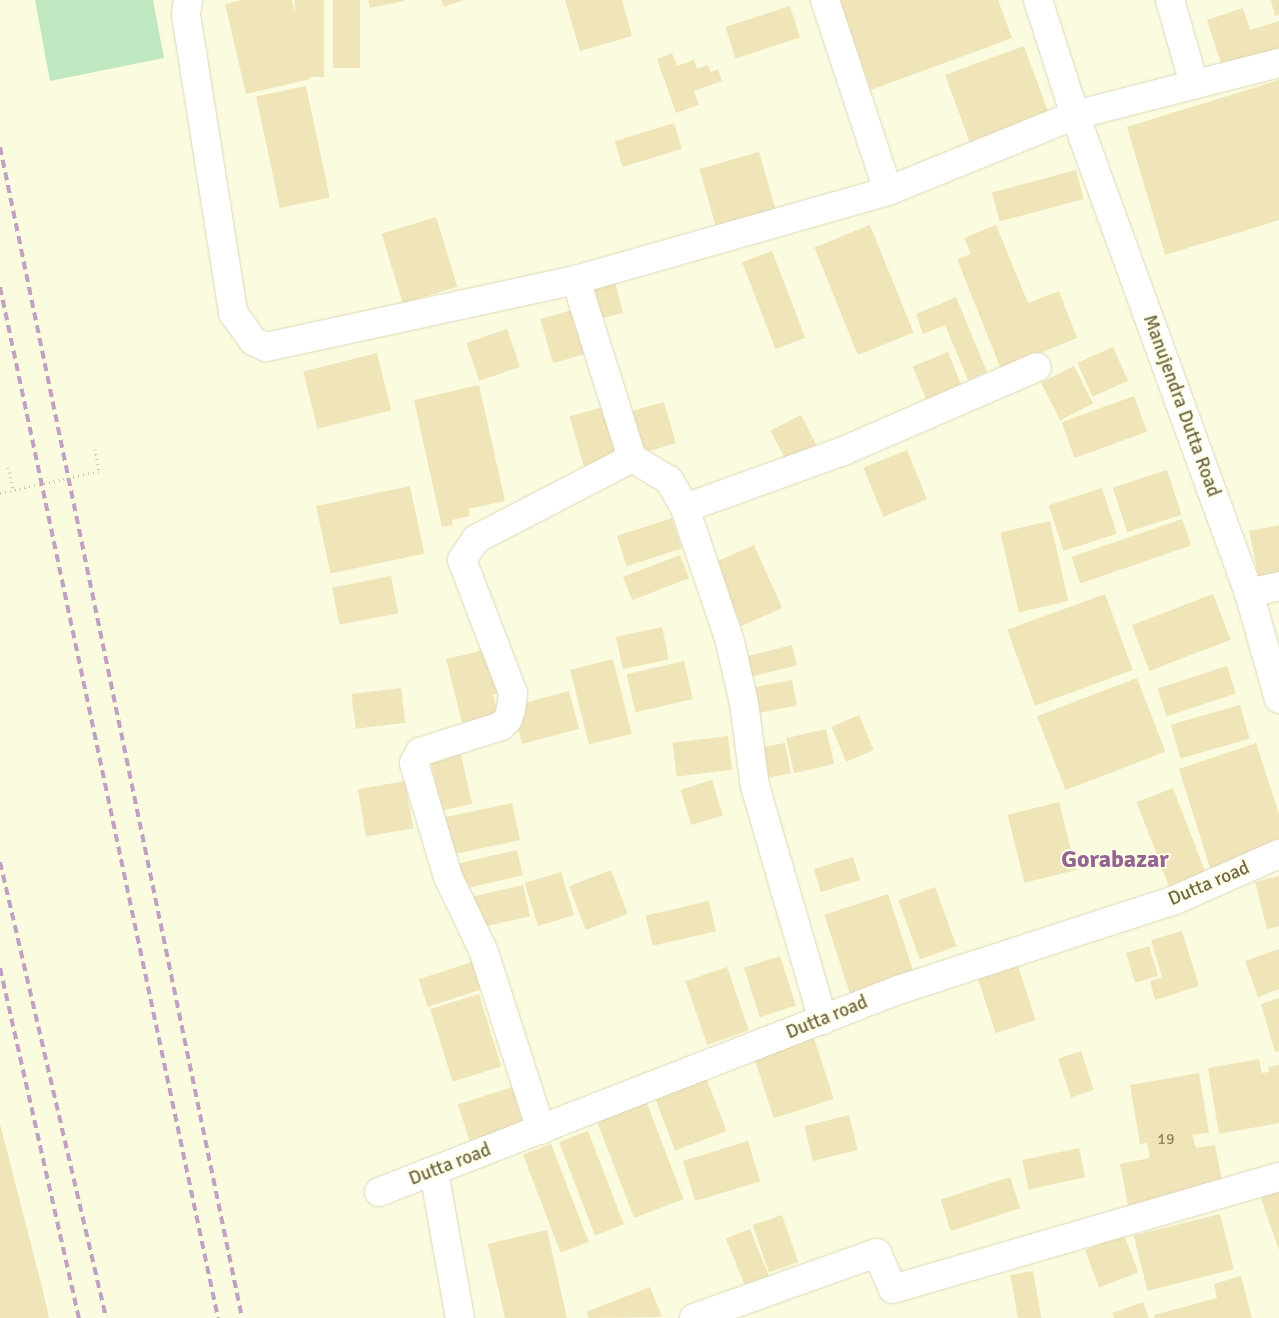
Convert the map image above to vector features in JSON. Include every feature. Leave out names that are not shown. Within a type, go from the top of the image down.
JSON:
[{"type":"street","points":[[188,0],[186,15],[233,313],[253,341],[266,347],[307,340],[576,280],[888,191],[1075,115],[1279,63]]},
{"type":"street","points":[[825,0],[888,191]]},
{"type":"street","name":"Manujendra Dutta Road","points":[[1038,0],[1075,115],[1249,593],[1279,699]]},
{"type":"street","points":[[1170,0],[1194,84]]},
{"type":"street","points":[[576,280],[632,458],[669,480],[685,508],[730,642],[744,703],[755,786],[823,1020]]},
{"type":"street","points":[[685,508],[843,451],[1037,367]]},
{"type":"street","points":[[541,1130],[484,952],[448,877],[414,763],[420,752],[501,726],[508,719],[511,710],[513,693],[462,560],[476,539],[632,458]]},
{"type":"street","points":[[1249,593],[1279,586]]},
{"type":"street","name":"Dutta road","points":[[379,1192],[898,990],[1175,900],[1279,854]]},
{"type":"street","points":[[434,1172],[460,1318]]},
{"type":"street","points":[[694,1318],[877,1253],[893,1289],[1279,1177]]},
{"type":"path","points":[[0,493],[99,471],[95,450]]},
{"type":"path","points":[[8,467],[13,490]]},
{"type":"green space","points":[[35,0],[153,0],[164,58],[50,81]]},
{"type":"building","points":[[242,0],[292,0],[310,79],[246,94],[225,4]]},
{"type":"building","points":[[295,0],[324,0],[324,77],[295,77]]},
{"type":"building","points":[[333,0],[360,0],[360,68],[333,68]]},
{"type":"building","points":[[368,0],[404,0],[404,1],[370,8]]},
{"type":"building","points":[[441,0],[463,0],[444,7]]},
{"type":"building","points":[[565,0],[622,0],[632,36],[580,51]]},
{"type":"building","points":[[838,0],[998,0],[1012,38],[871,90]]},
{"type":"building","points":[[1271,0],[1279,0],[1279,15],[1275,16]]},
{"type":"building","points":[[790,6],[800,37],[736,58],[725,27]]},
{"type":"building","points":[[1243,8],[1250,30],[1279,21],[1279,49],[1222,67],[1207,20]]},
{"type":"building","points":[[1024,46],[1049,116],[970,144],[945,75]]},
{"type":"building","points":[[672,53],[677,66],[694,60],[697,69],[708,65],[711,72],[718,69],[722,81],[694,91],[699,105],[676,113],[657,59]]},
{"type":"building","points":[[1279,80],[1279,220],[1165,255],[1127,127]]},
{"type":"building","points":[[306,86],[330,198],[280,208],[256,97]]},
{"type":"building","points":[[674,123],[682,149],[623,167],[615,141]]},
{"type":"building","points":[[759,152],[777,215],[718,233],[699,169]]},
{"type":"building","points":[[1076,170],[1084,199],[1000,221],[992,193]]},
{"type":"building","points":[[436,217],[457,287],[403,303],[381,234]]},
{"type":"building","points":[[870,225],[913,333],[858,355],[814,247]]},
{"type":"building","points":[[996,225],[1028,303],[1059,291],[1077,338],[1001,369],[957,259],[971,254],[964,238]]},
{"type":"building","points":[[772,251],[805,338],[775,349],[742,262]]},
{"type":"building","points":[[615,281],[623,313],[595,320],[587,288]]},
{"type":"building","points":[[956,297],[987,372],[968,380],[945,325],[923,334],[916,314]]},
{"type":"building","points":[[572,310],[585,354],[553,363],[540,319]]},
{"type":"building","points":[[507,329],[520,367],[479,381],[466,343]]},
{"type":"building","points":[[1113,347],[1128,381],[1092,397],[1077,363]]},
{"type":"building","points":[[948,352],[962,387],[927,401],[913,366]]},
{"type":"building","points":[[377,353],[391,410],[318,429],[303,371]]},
{"type":"building","points":[[1074,366],[1093,403],[1060,420],[1041,383]]},
{"type":"building","points":[[479,385],[505,501],[468,509],[470,516],[452,520],[453,525],[442,527],[414,400]]},
{"type":"building","points":[[1134,396],[1147,432],[1075,458],[1062,422]]},
{"type":"building","points":[[664,402],[676,443],[644,452],[632,411]]},
{"type":"building","points":[[610,405],[625,457],[585,468],[570,417]]},
{"type":"building","points":[[801,415],[821,455],[791,471],[771,430]]},
{"type":"building","points":[[907,450],[927,499],[883,517],[863,468]]},
{"type":"building","points":[[1167,470],[1182,515],[1127,532],[1113,488]]},
{"type":"building","points":[[410,486],[424,553],[330,573],[316,506]]},
{"type":"building","points":[[1102,488],[1117,534],[1064,551],[1049,505]]},
{"type":"building","points":[[672,518],[682,548],[627,566],[617,536]]},
{"type":"building","points":[[1182,519],[1191,545],[1080,584],[1071,557]]},
{"type":"building","points":[[1050,521],[1068,601],[1019,612],[1000,532]]},
{"type":"building","points":[[1279,525],[1279,580],[1260,584],[1249,531]]},
{"type":"building","points":[[754,545],[782,608],[741,626],[713,563]]},
{"type":"building","points":[[680,555],[689,578],[632,600],[623,577]]},
{"type":"building","points":[[391,576],[398,613],[339,625],[332,587]]},
{"type":"building","points":[[1105,594],[1133,670],[1035,706],[1007,630]]},
{"type":"building","points":[[1213,594],[1231,640],[1149,671],[1132,625]]},
{"type":"building","points":[[662,627],[669,659],[623,669],[616,637]]},
{"type":"building","points":[[792,645],[797,665],[745,678],[740,658]]},
{"type":"building","points":[[484,650],[491,676],[496,675],[500,693],[493,695],[498,714],[462,723],[446,659]]},
{"type":"building","points":[[613,659],[632,734],[589,744],[570,670]]},
{"type":"building","points":[[684,661],[693,699],[635,712],[627,674]]},
{"type":"building","points":[[1227,666],[1236,694],[1167,716],[1158,689]]},
{"type":"building","points":[[1137,678],[1165,752],[1065,790],[1037,716]]},
{"type":"building","points":[[792,680],[797,706],[751,714],[746,689]]},
{"type":"building","points":[[401,688],[405,723],[356,729],[351,694]]},
{"type":"building","points":[[569,691],[579,729],[522,744],[512,706]]},
{"type":"building","points":[[1240,705],[1250,739],[1180,758],[1171,725]]},
{"type":"building","points":[[859,715],[874,750],[846,762],[831,727]]},
{"type":"building","points":[[826,729],[834,764],[794,773],[786,738]]},
{"type":"building","points":[[728,736],[732,770],[677,777],[672,743]]},
{"type":"building","points":[[785,743],[791,773],[760,779],[755,749]]},
{"type":"building","points":[[1256,743],[1279,814],[1279,846],[1210,868],[1179,769]]},
{"type":"building","points":[[460,751],[472,804],[442,811],[430,758]]},
{"type":"building","points":[[712,780],[723,815],[691,825],[680,790]]},
{"type":"building","points":[[405,781],[413,828],[366,837],[358,789]]},
{"type":"building","points":[[1173,788],[1205,872],[1169,886],[1137,802]]},
{"type":"building","points":[[1059,802],[1076,870],[1025,883],[1008,815]]},
{"type":"building","points":[[512,803],[520,840],[452,855],[445,817]]},
{"type":"building","points":[[517,850],[523,875],[463,889],[458,864]]},
{"type":"building","points":[[853,857],[860,880],[821,892],[814,869]]},
{"type":"building","points":[[611,870],[628,914],[586,930],[569,886]]},
{"type":"building","points":[[561,872],[574,915],[538,926],[525,883]]},
{"type":"building","points":[[1279,876],[1279,926],[1267,929],[1255,882]]},
{"type":"building","points":[[523,885],[530,916],[477,929],[469,897]]},
{"type":"building","points":[[935,887],[957,946],[920,960],[898,900]]},
{"type":"building","points":[[888,894],[914,975],[851,996],[824,915]]},
{"type":"building","points":[[709,901],[716,931],[653,946],[646,916]]},
{"type":"building","points":[[1182,931],[1199,986],[1155,1000],[1150,981],[1162,977],[1151,940]]},
{"type":"building","points":[[1149,946],[1158,976],[1135,983],[1126,953]]},
{"type":"building","points":[[1279,949],[1279,989],[1258,997],[1245,961]]},
{"type":"building","points":[[780,956],[796,1005],[760,1017],[744,968]]},
{"type":"building","points":[[472,962],[481,990],[428,1007],[419,979]]},
{"type":"building","points":[[1018,966],[1036,1020],[996,1033],[978,979]]},
{"type":"building","points":[[727,967],[749,1030],[707,1045],[685,981]]},
{"type":"building","points":[[479,994],[501,1067],[452,1082],[430,1009]]},
{"type":"building","points":[[1279,998],[1279,1051],[1275,1052],[1261,1004]]},
{"type":"building","points":[[813,1035],[834,1099],[774,1118],[753,1054]]},
{"type":"building","points":[[1081,1051],[1094,1090],[1071,1097],[1058,1058]]},
{"type":"building","points":[[1259,1059],[1262,1073],[1269,1072],[1268,1067],[1279,1065],[1279,1123],[1219,1134],[1208,1068]]},
{"type":"building","points":[[1199,1073],[1209,1133],[1192,1135],[1196,1148],[1215,1145],[1224,1191],[1129,1210],[1120,1164],[1150,1158],[1147,1143],[1140,1144],[1130,1085]]},
{"type":"building","points":[[705,1075],[727,1131],[675,1151],[654,1095]]},
{"type":"building","points":[[512,1087],[524,1123],[470,1141],[458,1105]]},
{"type":"building","points":[[646,1101],[684,1199],[634,1218],[597,1120]]},
{"type":"building","points":[[849,1115],[858,1150],[813,1161],[804,1126]]},
{"type":"building","points":[[0,1124],[43,1291],[49,1318],[0,1318]]},
{"type":"building","points":[[588,1131],[624,1224],[595,1235],[559,1142]]},
{"type":"building","points":[[748,1141],[760,1181],[695,1201],[683,1161]]},
{"type":"building","points":[[551,1144],[589,1242],[561,1253],[523,1155]]},
{"type":"building","points":[[1079,1148],[1085,1177],[1029,1189],[1022,1160]]},
{"type":"building","points":[[1010,1177],[1020,1208],[951,1231],[941,1200]]},
{"type":"building","points":[[1279,1190],[1279,1250],[1260,1196]]},
{"type":"building","points":[[1220,1214],[1234,1269],[1147,1291],[1134,1236]]},
{"type":"building","points":[[782,1215],[798,1262],[769,1272],[753,1225]]},
{"type":"building","points":[[750,1229],[771,1280],[746,1290],[726,1239]]},
{"type":"building","points":[[547,1230],[567,1318],[505,1318],[488,1244]]},
{"type":"building","points":[[1124,1235],[1138,1272],[1099,1287],[1085,1250]]},
{"type":"building","points":[[1033,1271],[1041,1318],[1018,1318],[1010,1275]]},
{"type":"building","points":[[1241,1276],[1252,1318],[1155,1318],[1154,1315],[1217,1298],[1214,1284]]},
{"type":"building","points":[[650,1287],[662,1317],[589,1318],[586,1312]]},
{"type":"building","points":[[1143,1302],[1149,1318],[1114,1318],[1112,1313]]},
{"type":"railway","points":[[0,147],[242,1318]]},
{"type":"railway","points":[[0,287],[218,1318]]},
{"type":"railway","points":[[0,862],[106,1318]]},
{"type":"railway","points":[[0,968],[79,1318]]},
{"type":"district","name":"Gorabazar","points":[[1115,860]]}]
